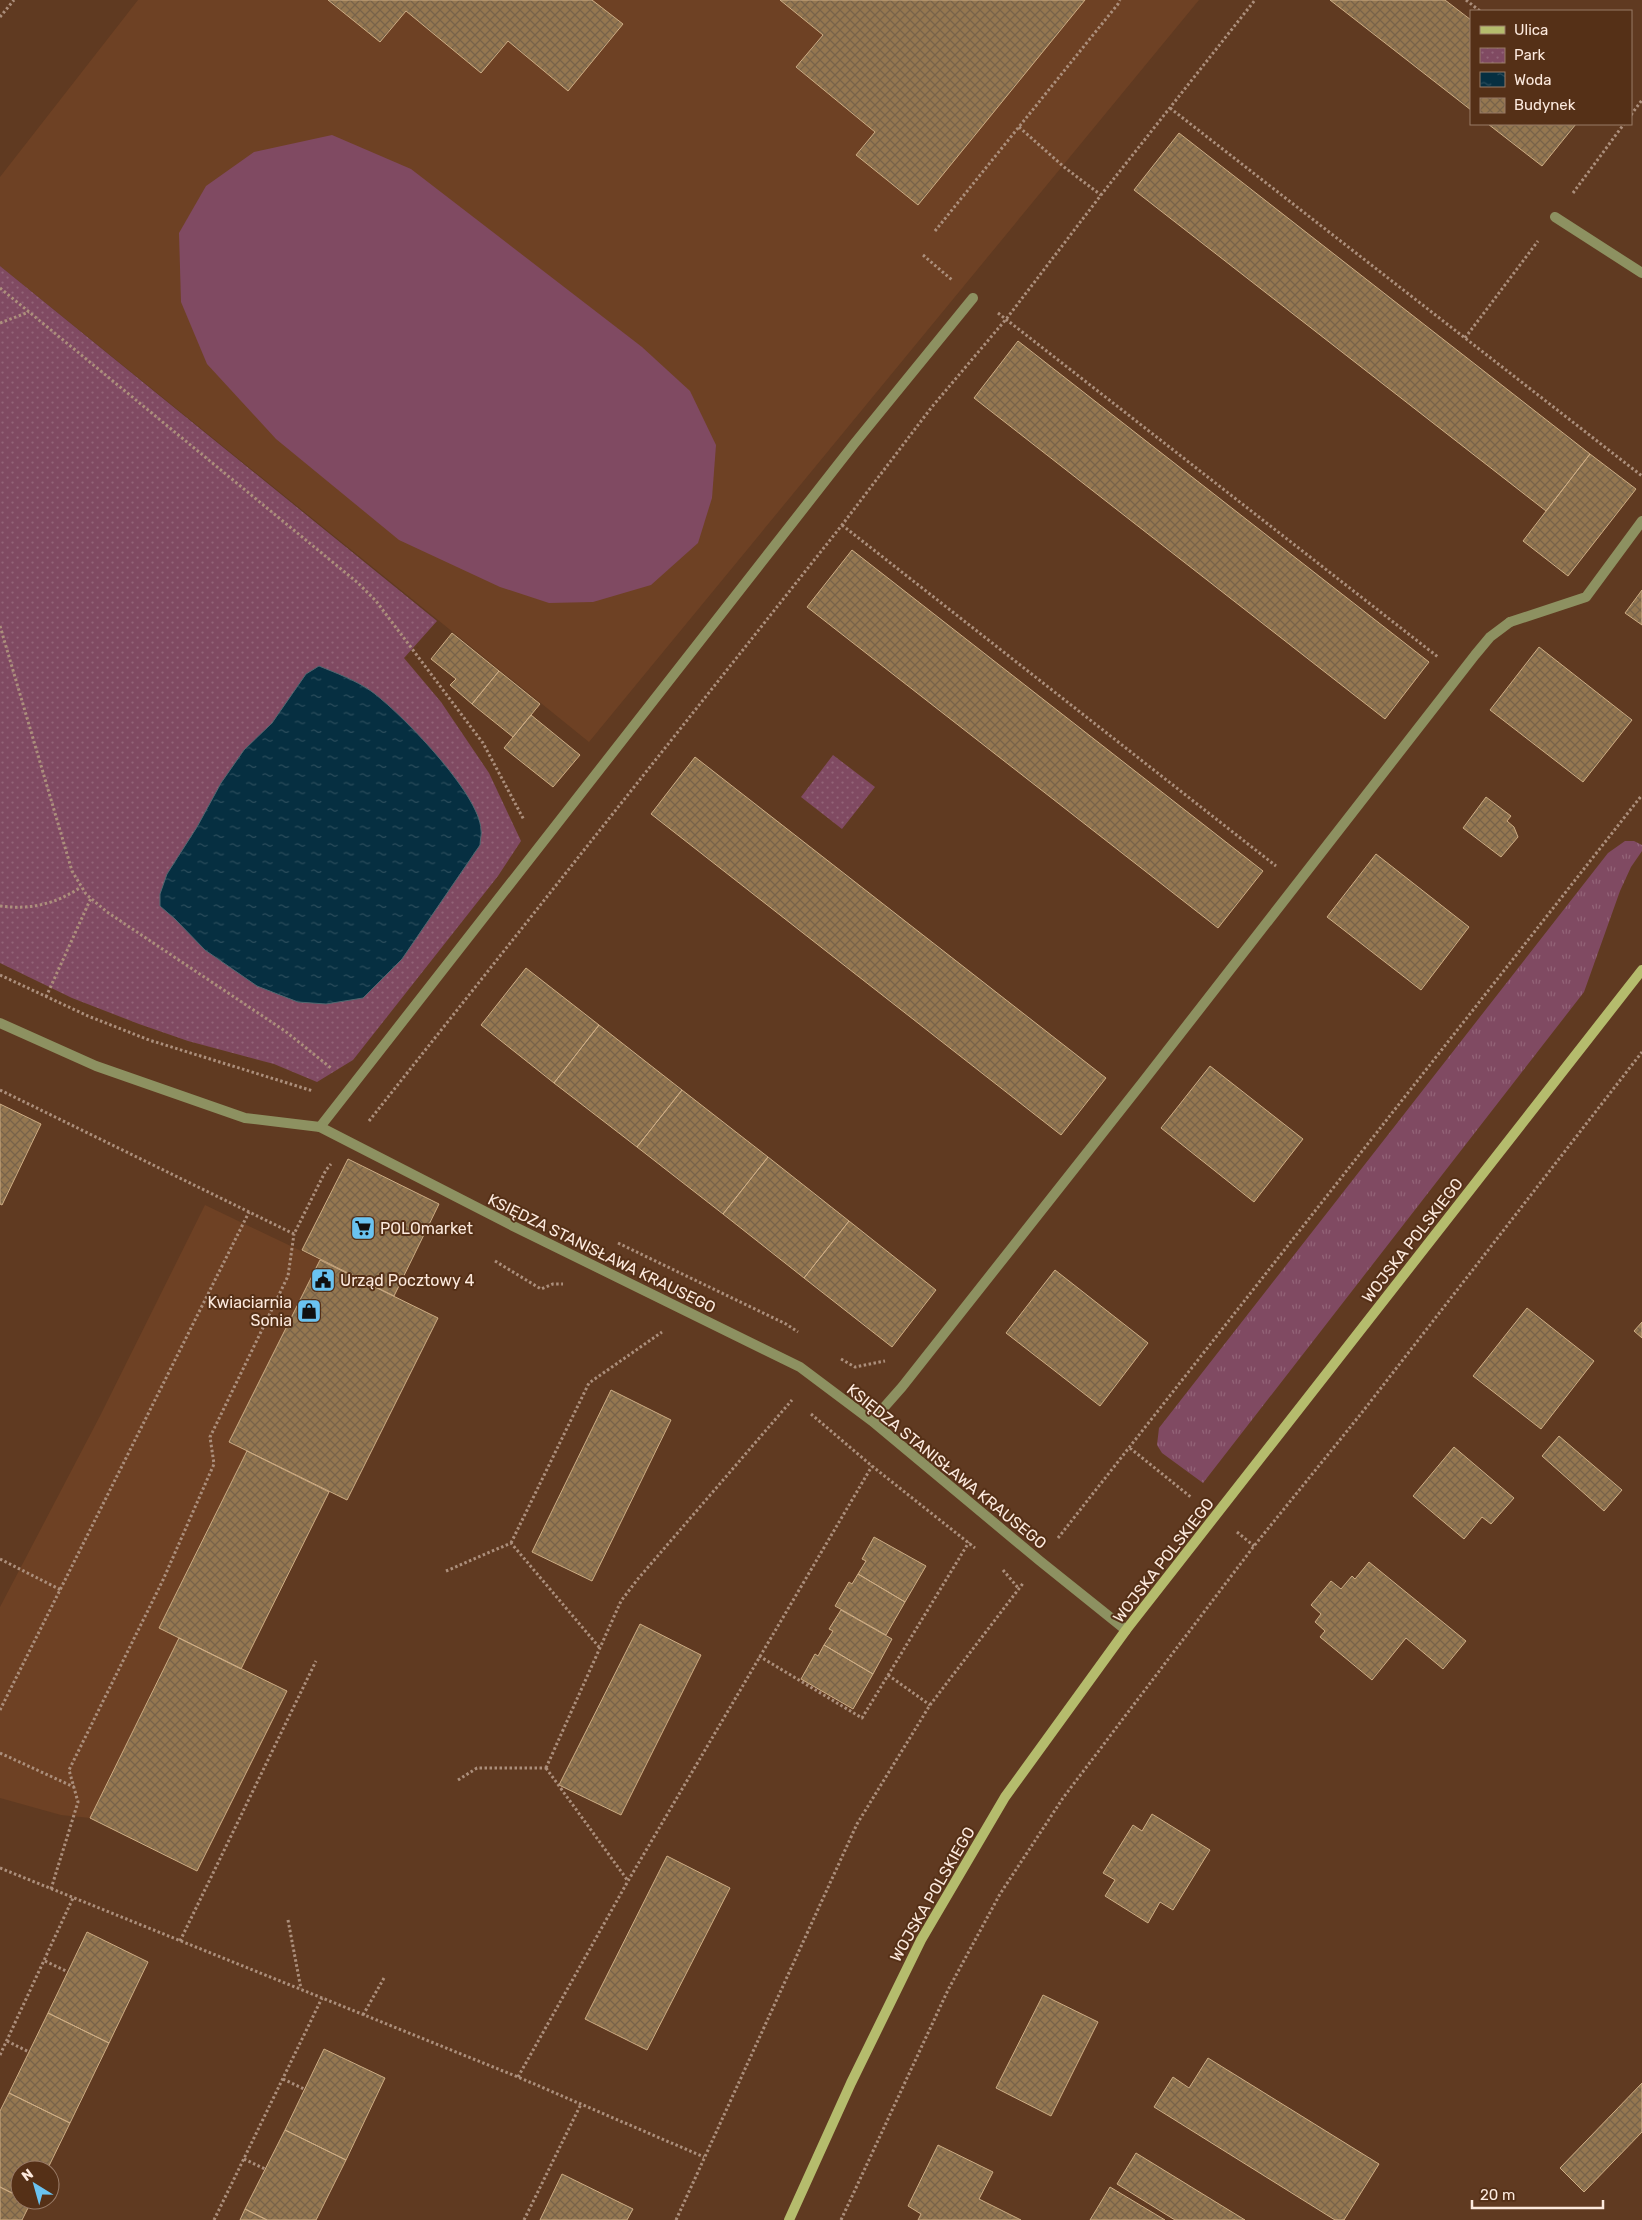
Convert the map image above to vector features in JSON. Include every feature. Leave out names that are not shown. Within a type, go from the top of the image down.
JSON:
[{"type":"street","points":[[1555,217],[1642,273]]},
{"type":"street","points":[[320,1127],[542,846],[854,444],[973,298]]},
{"type":"street","points":[[872,1421],[908,1379],[1142,1083],[1490,637],[1510,622],[1586,597],[1642,521]]},
{"type":"street","name":"WOJSKA POLSKIEGO","points":[[789,2220],[851,2083],[921,1940],[1005,1797],[1126,1630],[1642,970]]},
{"type":"street","name":"KSIĘDZA STANISŁAWA KRAUSEGO","points":[[0,1023],[96,1066],[244,1118],[320,1127],[513,1226],[800,1367],[872,1421],[1126,1630]]},
{"type":"path","points":[[0,17],[14,0]]},
{"type":"path","points":[[935,231],[1120,0]]},
{"type":"path","points":[[51,1890],[78,1802],[69,1770],[163,1580],[214,1464],[210,1438],[288,1276],[294,1234],[326,1170],[369,1121],[842,525],[931,408],[1007,318],[1101,195],[1255,0]]},
{"type":"path","points":[[1466,0],[1479,10]]},
{"type":"path","points":[[1632,114],[1642,100]]},
{"type":"path","points":[[1170,108],[1642,476]]},
{"type":"path","points":[[1019,127],[1064,167],[1101,195]]},
{"type":"path","points":[[923,255],[973,298],[1007,318],[1444,662]]},
{"type":"path","points":[[0,288],[358,582],[376,601],[483,743],[531,833],[542,846]]},
{"type":"path","points":[[0,323],[29,312]]},
{"type":"path","points":[[842,525],[1282,870]]},
{"type":"path","points":[[0,626],[72,871],[81,887],[107,912],[285,1031],[337,1073],[324,1094]]},
{"type":"path","points":[[676,2220],[857,1824],[930,1705],[1040,1561],[1642,795]]},
{"type":"path","points":[[0,906],[34,907],[68,896],[81,887]]},
{"type":"path","points":[[46,997],[91,898]]},
{"type":"path","points":[[0,975],[88,1016],[149,1040],[324,1094],[376,1124]]},
{"type":"path","points":[[841,2220],[948,1990],[1000,1894],[1063,1798],[1254,1546],[1365,1408],[1642,1052]]},
{"type":"path","points":[[0,1090],[294,1234]]},
{"type":"path","points":[[0,1710],[249,1212]]},
{"type":"path","points":[[613,1240],[786,1324],[801,1334]]},
{"type":"path","points":[[495,1261],[541,1289],[553,1284],[566,1284]]},
{"type":"path","points":[[655,1326],[670,1333]]},
{"type":"path","points":[[446,1572],[511,1543],[589,1383],[664,1330]]},
{"type":"path","points":[[839,1358],[855,1367],[879,1364],[893,1358]]},
{"type":"path","points":[[787,1395],[798,1404]]},
{"type":"path","points":[[546,1768],[621,1601],[792,1400]]},
{"type":"path","points":[[805,1409],[872,1466],[982,1554]]},
{"type":"path","points":[[518,2077],[628,1882],[872,1466]]},
{"type":"path","points":[[759,1656],[862,1718],[968,1542]]},
{"type":"path","points":[[511,1543],[599,1647]]},
{"type":"path","points":[[0,1559],[61,1590]]},
{"type":"path","points":[[996,1565],[1019,1589]]},
{"type":"path","points":[[180,1941],[316,1661]]},
{"type":"path","points":[[888,1675],[930,1705]]},
{"type":"path","points":[[0,1753],[74,1787]]},
{"type":"path","points":[[458,1780],[477,1768],[546,1768]]},
{"type":"path","points":[[546,1768],[628,1882]]},
{"type":"path","points":[[0,1868],[518,2077],[704,2156]]},
{"type":"path","points":[[0,2055],[73,1898]]},
{"type":"path","points":[[288,1920],[301,1990]]},
{"type":"path","points":[[45,1961],[68,1972]]},
{"type":"path","points":[[363,2015],[384,1978]]},
{"type":"path","points":[[214,2220],[322,1998]]},
{"type":"path","points":[[7,2041],[29,2052]]},
{"type":"path","points":[[283,2079],[304,2089]]},
{"type":"path","points":[[524,2220],[581,2104]]},
{"type":"path","points":[[244,2159],[265,2169]]},
{"type":"shaded area","points":[[138,0],[1199,0],[589,742],[0,266],[0,177]]},
{"type":"shaded area","points":[[205,1205],[320,1260],[229,1442],[247,1451],[159,1628],[179,1638],[90,1818],[61,1815],[0,1798],[0,1607],[100,1416]]},
{"type":"green space","points":[[332,135],[411,169],[642,347],[690,391],[716,445],[712,498],[698,543],[651,585],[593,602],[549,603],[500,587],[399,540],[276,439],[207,364],[181,302],[179,233],[206,186],[254,152]]},
{"type":"green space","points":[[0,266],[437,621],[404,658],[441,702],[489,773],[521,841],[498,876],[353,1060],[317,1082],[274,1064],[188,1041],[139,1024],[72,998],[0,963]]},
{"type":"green space","points":[[833,755],[875,787],[842,829],[801,797]]},
{"type":"green space","points":[[1625,841],[1634,841],[1642,845],[1642,851],[1631,867],[1620,891],[1584,992],[1203,1483],[1162,1453],[1157,1445],[1159,1428],[1608,853]]},
{"type":"water","points":[[319,666],[352,680],[371,691],[418,735],[437,755],[467,796],[477,815],[481,832],[480,845],[402,959],[363,998],[326,1004],[298,1002],[257,986],[205,950],[160,906],[160,894],[167,874],[197,827],[221,783],[244,750],[272,723],[306,674]]},
{"type":"building","points":[[328,0],[592,0],[623,24],[568,91],[508,41],[481,73],[406,11],[380,42]]},
{"type":"building","points":[[780,0],[1085,0],[918,205],[856,155],[875,132],[796,67],[823,35]]},
{"type":"building","points":[[1330,0],[1445,0],[1470,19],[1470,109]]},
{"type":"building","points":[[1489,125],[1575,125],[1542,166]]},
{"type":"building","points":[[1179,133],[1590,454],[1546,511],[1134,190]]},
{"type":"building","points":[[1018,341],[1429,662],[1385,719],[974,398]]},
{"type":"building","points":[[1590,454],[1636,489],[1568,576],[1523,541]]},
{"type":"building","points":[[852,550],[1263,871],[1218,928],[807,607]]},
{"type":"building","points":[[1642,590],[1642,625],[1625,613]]},
{"type":"building","points":[[452,633],[499,671],[472,704],[450,685],[456,679],[431,659]]},
{"type":"building","points":[[1539,647],[1632,720],[1583,782],[1490,710]]},
{"type":"building","points":[[499,671],[540,704],[513,737],[472,704]]},
{"type":"building","points":[[531,715],[580,755],[553,787],[504,748]]},
{"type":"building","points":[[695,757],[1106,1078],[1061,1135],[651,814]]},
{"type":"building","points":[[1486,797],[1511,816],[1507,821],[1514,827],[1518,837],[1501,857],[1463,828]]},
{"type":"building","points":[[1376,854],[1469,927],[1421,990],[1327,917]]},
{"type":"building","points":[[526,968],[599,1025],[554,1083],[481,1025]]},
{"type":"building","points":[[599,1025],[682,1090],[637,1147],[554,1083]]},
{"type":"building","points":[[1210,1066],[1303,1139],[1254,1202],[1161,1128]]},
{"type":"building","points":[[682,1090],[768,1157],[723,1214],[637,1147]]},
{"type":"building","points":[[0,1104],[41,1124],[2,1205],[0,1204]]},
{"type":"building","points":[[768,1157],[849,1221],[804,1278],[723,1214]]},
{"type":"building","points":[[348,1159],[439,1204],[394,1296],[302,1250]]},
{"type":"building","points":[[849,1221],[936,1290],[892,1347],[804,1278]]},
{"type":"building","points":[[320,1260],[438,1318],[347,1500],[229,1442]]},
{"type":"building","points":[[1055,1270],[1148,1343],[1100,1406],[1006,1333]]},
{"type":"building","points":[[1527,1308],[1594,1361],[1541,1429],[1473,1376]]},
{"type":"building","points":[[1642,1322],[1642,1338],[1634,1331]]},
{"type":"building","points":[[611,1390],[671,1420],[592,1581],[532,1552]]},
{"type":"building","points":[[1559,1436],[1622,1490],[1604,1511],[1542,1456]]},
{"type":"building","points":[[1454,1447],[1514,1498],[1491,1524],[1482,1517],[1464,1539],[1413,1496]]},
{"type":"building","points":[[247,1451],[329,1492],[241,1669],[159,1628]]},
{"type":"building","points":[[874,1537],[926,1566],[905,1602],[858,1574],[866,1561],[862,1559]]},
{"type":"building","points":[[1369,1562],[1466,1641],[1443,1669],[1406,1638],[1372,1680],[1320,1637],[1325,1631],[1315,1622],[1321,1614],[1311,1605],[1331,1581],[1341,1589],[1352,1576],[1355,1579]]},
{"type":"building","points":[[858,1574],[905,1602],[886,1635],[835,1606],[849,1582],[852,1584]]},
{"type":"building","points":[[841,1610],[892,1639],[873,1674],[824,1645],[833,1631],[829,1629]]},
{"type":"building","points":[[640,1624],[701,1655],[621,1815],[559,1785]]},
{"type":"building","points":[[179,1638],[287,1691],[197,1871],[90,1818]]},
{"type":"building","points":[[824,1645],[873,1674],[853,1709],[801,1679],[815,1654],[818,1656]]},
{"type":"building","points":[[1152,1814],[1210,1850],[1173,1910],[1160,1902],[1148,1923],[1105,1896],[1115,1880],[1103,1873],[1133,1825],[1142,1831]]},
{"type":"building","points":[[667,1856],[730,1888],[647,2050],[585,2019]]},
{"type":"building","points":[[87,1932],[148,1962],[109,2043],[48,2013]]},
{"type":"building","points":[[1043,1995],[1098,2022],[1051,2116],[996,2088]]},
{"type":"building","points":[[48,2013],[109,2043],[70,2123],[9,2093]]},
{"type":"building","points":[[324,2049],[385,2078],[346,2160],[285,2130]]},
{"type":"building","points":[[1208,2058],[1379,2164],[1344,2220],[1335,2220],[1154,2107],[1173,2077],[1189,2088]]},
{"type":"building","points":[[1642,2083],[1642,2132],[1584,2192],[1560,2168]]},
{"type":"building","points":[[9,2093],[70,2123],[52,2160],[10,2160],[10,2192],[0,2187],[0,2111]]},
{"type":"building","points":[[285,2130],[346,2160],[316,2220],[267,2220],[245,2209]]},
{"type":"building","points":[[938,2145],[993,2172],[979,2199],[1021,2220],[918,2220],[921,2214],[908,2206]]},
{"type":"building","points":[[1136,2153],[1245,2220],[1175,2220],[1117,2184]]},
{"type":"building","points":[[562,2174],[633,2209],[627,2220],[540,2220]]},
{"type":"building","points":[[0,2187],[10,2192],[10,2210],[27,2210],[22,2220],[0,2220]]},
{"type":"building","points":[[1110,2187],[1165,2220],[1090,2220]]},
{"type":"building","points":[[245,2209],[267,2220],[240,2220]]},
{"type":"place","name":"POLOmarket","points":[[363,1228]]},
{"type":"place","name":"Urząd Pocztowy 4","points":[[323,1280]]},
{"type":"place","name":"Kwiaciarnia Sonia","points":[[309,1311]]}]
